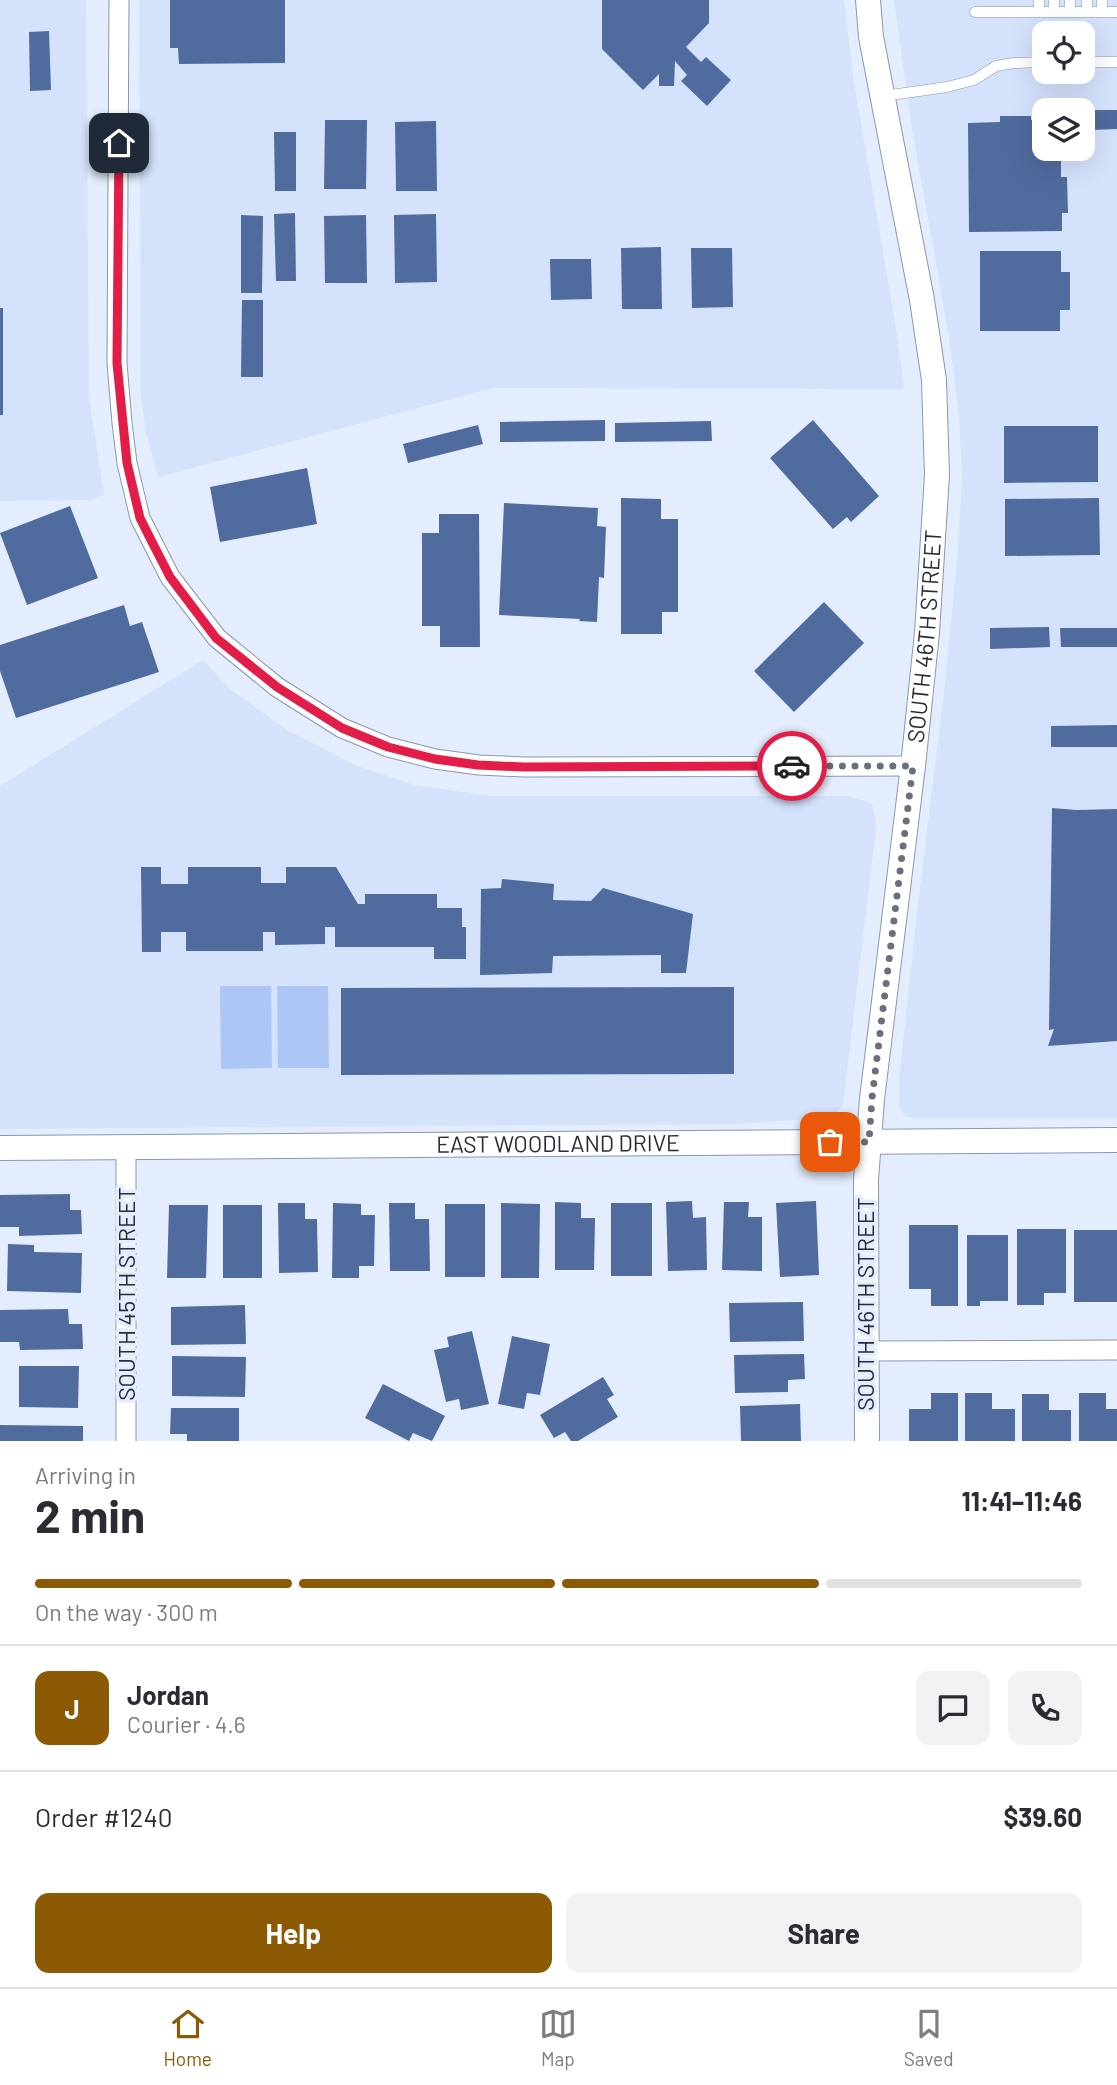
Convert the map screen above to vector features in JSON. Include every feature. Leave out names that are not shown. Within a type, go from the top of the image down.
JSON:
[{"type":"street","points":[[119,0],[117,363],[127,463],[140,518],[170,577],[216,638],[277,687],[342,728],[388,747],[435,759],[478,765],[913,766]]},
{"type":"street","name":"SOUTH 46TH STREET","points":[[867,1441],[866,1180],[872,1098],[927,634],[937,475],[933,380],[922,300],[871,37],[868,0]]},
{"type":"street","name":"EAST WOODLAND DRIVE","points":[[0,1148],[1117,1140]]},
{"type":"street","name":"SOUTH 45TH STREET","points":[[126,1147],[126,1441]]},
{"type":"street","points":[[866,1351],[1117,1350]]},
{"type":"lane","points":[[1039,0],[1039,12]]},
{"type":"lane","points":[[1054,0],[1054,12]]},
{"type":"lane","points":[[1070,0],[1070,12]]},
{"type":"lane","points":[[1087,0],[1087,12]]},
{"type":"lane","points":[[1102,0],[1102,12]]},
{"type":"lane","points":[[975,12],[1117,12]]},
{"type":"lane","points":[[882,97],[947,88],[974,80],[996,66],[1032,62]]},
{"type":"lane","points":[[1095,62],[1117,62]]},
{"type":"shaded area","points":[[0,0],[86,0],[89,398],[104,495],[92,500],[0,501]]},
{"type":"shaded area","points":[[139,0],[844,0],[853,76],[904,389],[493,388],[158,477],[146,432],[141,396]]},
{"type":"shaded area","points":[[894,0],[1117,0],[1117,1118],[916,1118],[905,1116],[899,1106],[899,1080],[958,549],[962,475],[959,416],[949,337],[913,135]]},
{"type":"shaded area","points":[[203,660],[231,690],[287,730],[355,765],[414,785],[491,796],[848,796],[871,803],[876,828],[843,1105],[836,1114],[827,1118],[732,1124],[0,1129],[0,786]]},
{"type":"shaded area","points":[[220,986],[271,986],[272,1068],[221,1069]]},
{"type":"shaded area","points":[[277,986],[328,986],[329,1068],[278,1068]]},
{"type":"building","points":[[170,0],[285,0],[285,63],[179,64],[178,48],[170,48]]},
{"type":"building","points":[[602,0],[709,0],[709,23],[686,47],[701,62],[706,57],[731,80],[707,106],[681,81],[687,75],[675,61],[674,86],[659,86],[659,74],[643,90],[602,49]]},
{"type":"building","points":[[49,31],[51,90],[30,91],[29,32]]},
{"type":"building","points":[[1095,110],[1117,110],[1117,129],[1095,130]]},
{"type":"building","points":[[1000,116],[1031,116],[1032,161],[1061,161],[1061,177],[1067,177],[1068,213],[1062,213],[1062,231],[969,232],[968,123],[1000,122]]},
{"type":"building","points":[[325,120],[367,120],[366,189],[324,189]]},
{"type":"building","points":[[436,121],[437,191],[396,191],[395,122]]},
{"type":"building","points":[[274,132],[296,132],[296,191],[275,191]]},
{"type":"building","points":[[295,213],[296,281],[276,281],[274,214]]},
{"type":"building","points":[[436,214],[437,282],[395,283],[394,215]]},
{"type":"building","points":[[241,215],[263,216],[262,293],[241,293]]},
{"type":"building","points":[[366,215],[367,283],[325,283],[324,216]]},
{"type":"building","points":[[661,247],[662,309],[622,309],[621,248]]},
{"type":"building","points":[[691,248],[732,248],[733,307],[692,308]]},
{"type":"building","points":[[980,251],[1061,251],[1061,272],[1070,272],[1070,310],[1060,310],[1060,331],[980,331]]},
{"type":"building","points":[[550,259],[591,259],[592,299],[551,300]]},
{"type":"building","points":[[242,300],[263,300],[263,377],[241,377]]},
{"type":"building","points":[[0,308],[3,308],[3,415],[0,415]]},
{"type":"building","points":[[605,420],[605,441],[500,442],[500,422]]},
{"type":"building","points":[[813,420],[879,496],[851,522],[847,517],[833,529],[770,458]]},
{"type":"building","points":[[711,421],[712,441],[615,442],[615,423]]},
{"type":"building","points":[[478,425],[483,444],[408,463],[403,444]]},
{"type":"building","points":[[1004,426],[1098,426],[1098,482],[1004,483]]},
{"type":"building","points":[[307,468],[317,524],[220,542],[210,487]]},
{"type":"building","points":[[621,498],[661,499],[661,519],[678,519],[678,612],[662,612],[662,634],[621,634]]},
{"type":"building","points":[[1099,498],[1100,555],[1005,556],[1005,499]]},
{"type":"building","points":[[504,503],[598,508],[597,526],[606,527],[604,578],[599,577],[597,622],[499,615]]},
{"type":"building","points":[[70,506],[98,578],[27,605],[0,533]]},
{"type":"building","points":[[439,514],[479,514],[480,647],[440,647],[440,626],[422,626],[422,533],[439,533]]},
{"type":"building","points":[[824,602],[864,643],[794,712],[754,671]]},
{"type":"building","points":[[124,605],[130,626],[142,622],[159,672],[16,718],[0,671],[0,645]]},
{"type":"building","points":[[1049,627],[1050,647],[990,649],[990,628]]},
{"type":"building","points":[[1060,628],[1117,628],[1117,647],[1061,647]]},
{"type":"building","points":[[1117,725],[1117,747],[1051,747],[1051,726]]},
{"type":"building","points":[[1052,808],[1117,809],[1117,1041],[1048,1046],[1054,1029],[1049,1030]]},
{"type":"building","points":[[141,867],[161,867],[161,884],[188,884],[188,867],[261,867],[261,883],[286,883],[286,867],[336,867],[358,904],[365,904],[365,894],[437,894],[437,908],[462,908],[462,927],[466,927],[466,959],[434,959],[434,947],[335,947],[335,927],[325,927],[325,944],[275,945],[275,932],[263,932],[263,951],[186,951],[186,932],[161,932],[161,952],[142,952]]},
{"type":"building","points":[[502,879],[554,884],[553,900],[591,901],[603,888],[693,914],[686,973],[661,973],[661,955],[553,956],[552,973],[480,975],[481,889],[501,888]]},
{"type":"building","points":[[734,987],[734,1074],[341,1075],[341,988]]},
{"type":"building","points":[[70,1194],[70,1210],[81,1210],[82,1234],[19,1236],[19,1227],[0,1227],[0,1195]]},
{"type":"building","points":[[692,1201],[693,1218],[706,1217],[707,1270],[668,1271],[666,1202]]},
{"type":"building","points":[[816,1201],[819,1275],[780,1277],[776,1203]]},
{"type":"building","points":[[555,1202],[581,1203],[581,1218],[595,1218],[594,1270],[555,1270]]},
{"type":"building","points":[[724,1202],[749,1202],[748,1217],[762,1217],[762,1271],[722,1270]]},
{"type":"building","points":[[278,1203],[305,1203],[305,1219],[317,1219],[318,1272],[279,1273]]},
{"type":"building","points":[[333,1203],[361,1204],[361,1215],[375,1215],[374,1266],[359,1266],[359,1278],[332,1278]]},
{"type":"building","points":[[389,1203],[415,1203],[415,1219],[429,1219],[430,1271],[390,1271]]},
{"type":"building","points":[[501,1203],[540,1204],[539,1278],[501,1278]]},
{"type":"building","points":[[611,1203],[652,1203],[652,1276],[611,1276]]},
{"type":"building","points":[[445,1204],[485,1204],[485,1277],[445,1277]]},
{"type":"building","points":[[169,1205],[208,1205],[206,1278],[167,1278]]},
{"type":"building","points":[[223,1205],[262,1205],[262,1278],[223,1278]]},
{"type":"building","points":[[909,1225],[958,1225],[958,1306],[931,1306],[931,1289],[909,1289]]},
{"type":"building","points":[[1017,1229],[1066,1229],[1066,1293],[1044,1293],[1044,1305],[1017,1305]]},
{"type":"building","points":[[1074,1230],[1117,1230],[1117,1302],[1074,1302]]},
{"type":"building","points":[[967,1235],[1008,1235],[1008,1301],[980,1301],[980,1306],[967,1306]]},
{"type":"building","points":[[8,1244],[34,1245],[34,1252],[82,1253],[81,1293],[7,1291]]},
{"type":"building","points":[[803,1302],[804,1341],[730,1342],[729,1303]]},
{"type":"building","points":[[245,1305],[246,1344],[171,1345],[171,1307]]},
{"type":"building","points":[[68,1309],[69,1324],[82,1324],[83,1349],[20,1350],[19,1342],[0,1342],[0,1310]]},
{"type":"building","points":[[472,1331],[489,1404],[461,1410],[459,1399],[446,1402],[434,1350],[449,1347],[447,1337]]},
{"type":"building","points":[[512,1336],[550,1344],[540,1395],[527,1393],[524,1409],[498,1404]]},
{"type":"building","points":[[804,1354],[805,1379],[788,1380],[788,1392],[735,1393],[734,1355]]},
{"type":"building","points":[[172,1356],[246,1357],[245,1397],[172,1396]]},
{"type":"building","points":[[19,1366],[79,1366],[78,1408],[19,1407]]},
{"type":"building","points":[[603,1377],[614,1395],[607,1399],[618,1417],[578,1441],[571,1441],[565,1432],[554,1438],[540,1415]]},
{"type":"building","points":[[383,1384],[445,1416],[432,1441],[413,1433],[409,1441],[365,1418]]},
{"type":"building","points":[[931,1393],[958,1393],[958,1441],[909,1441],[909,1409],[931,1409]]},
{"type":"building","points":[[965,1393],[992,1393],[992,1409],[1015,1409],[1015,1441],[965,1441]]},
{"type":"building","points":[[1079,1393],[1106,1393],[1106,1409],[1117,1409],[1117,1441],[1079,1441]]},
{"type":"building","points":[[1022,1394],[1049,1394],[1049,1410],[1071,1410],[1071,1441],[1022,1441]]},
{"type":"building","points":[[800,1404],[801,1441],[741,1441],[740,1406]]},
{"type":"building","points":[[171,1408],[239,1408],[239,1441],[187,1441],[187,1434],[170,1434]]},
{"type":"building","points":[[0,1425],[83,1426],[83,1441],[0,1441]]},
{"type":"way so far","points":[[792,766],[913,766],[872,1098],[869,1142],[830,1142]]},
{"type":"route","points":[[119,143],[117,363],[127,463],[140,518],[150,538],[170,577],[216,638],[277,687],[342,728],[388,747],[435,759],[478,765],[524,767],[792,766]]}]
